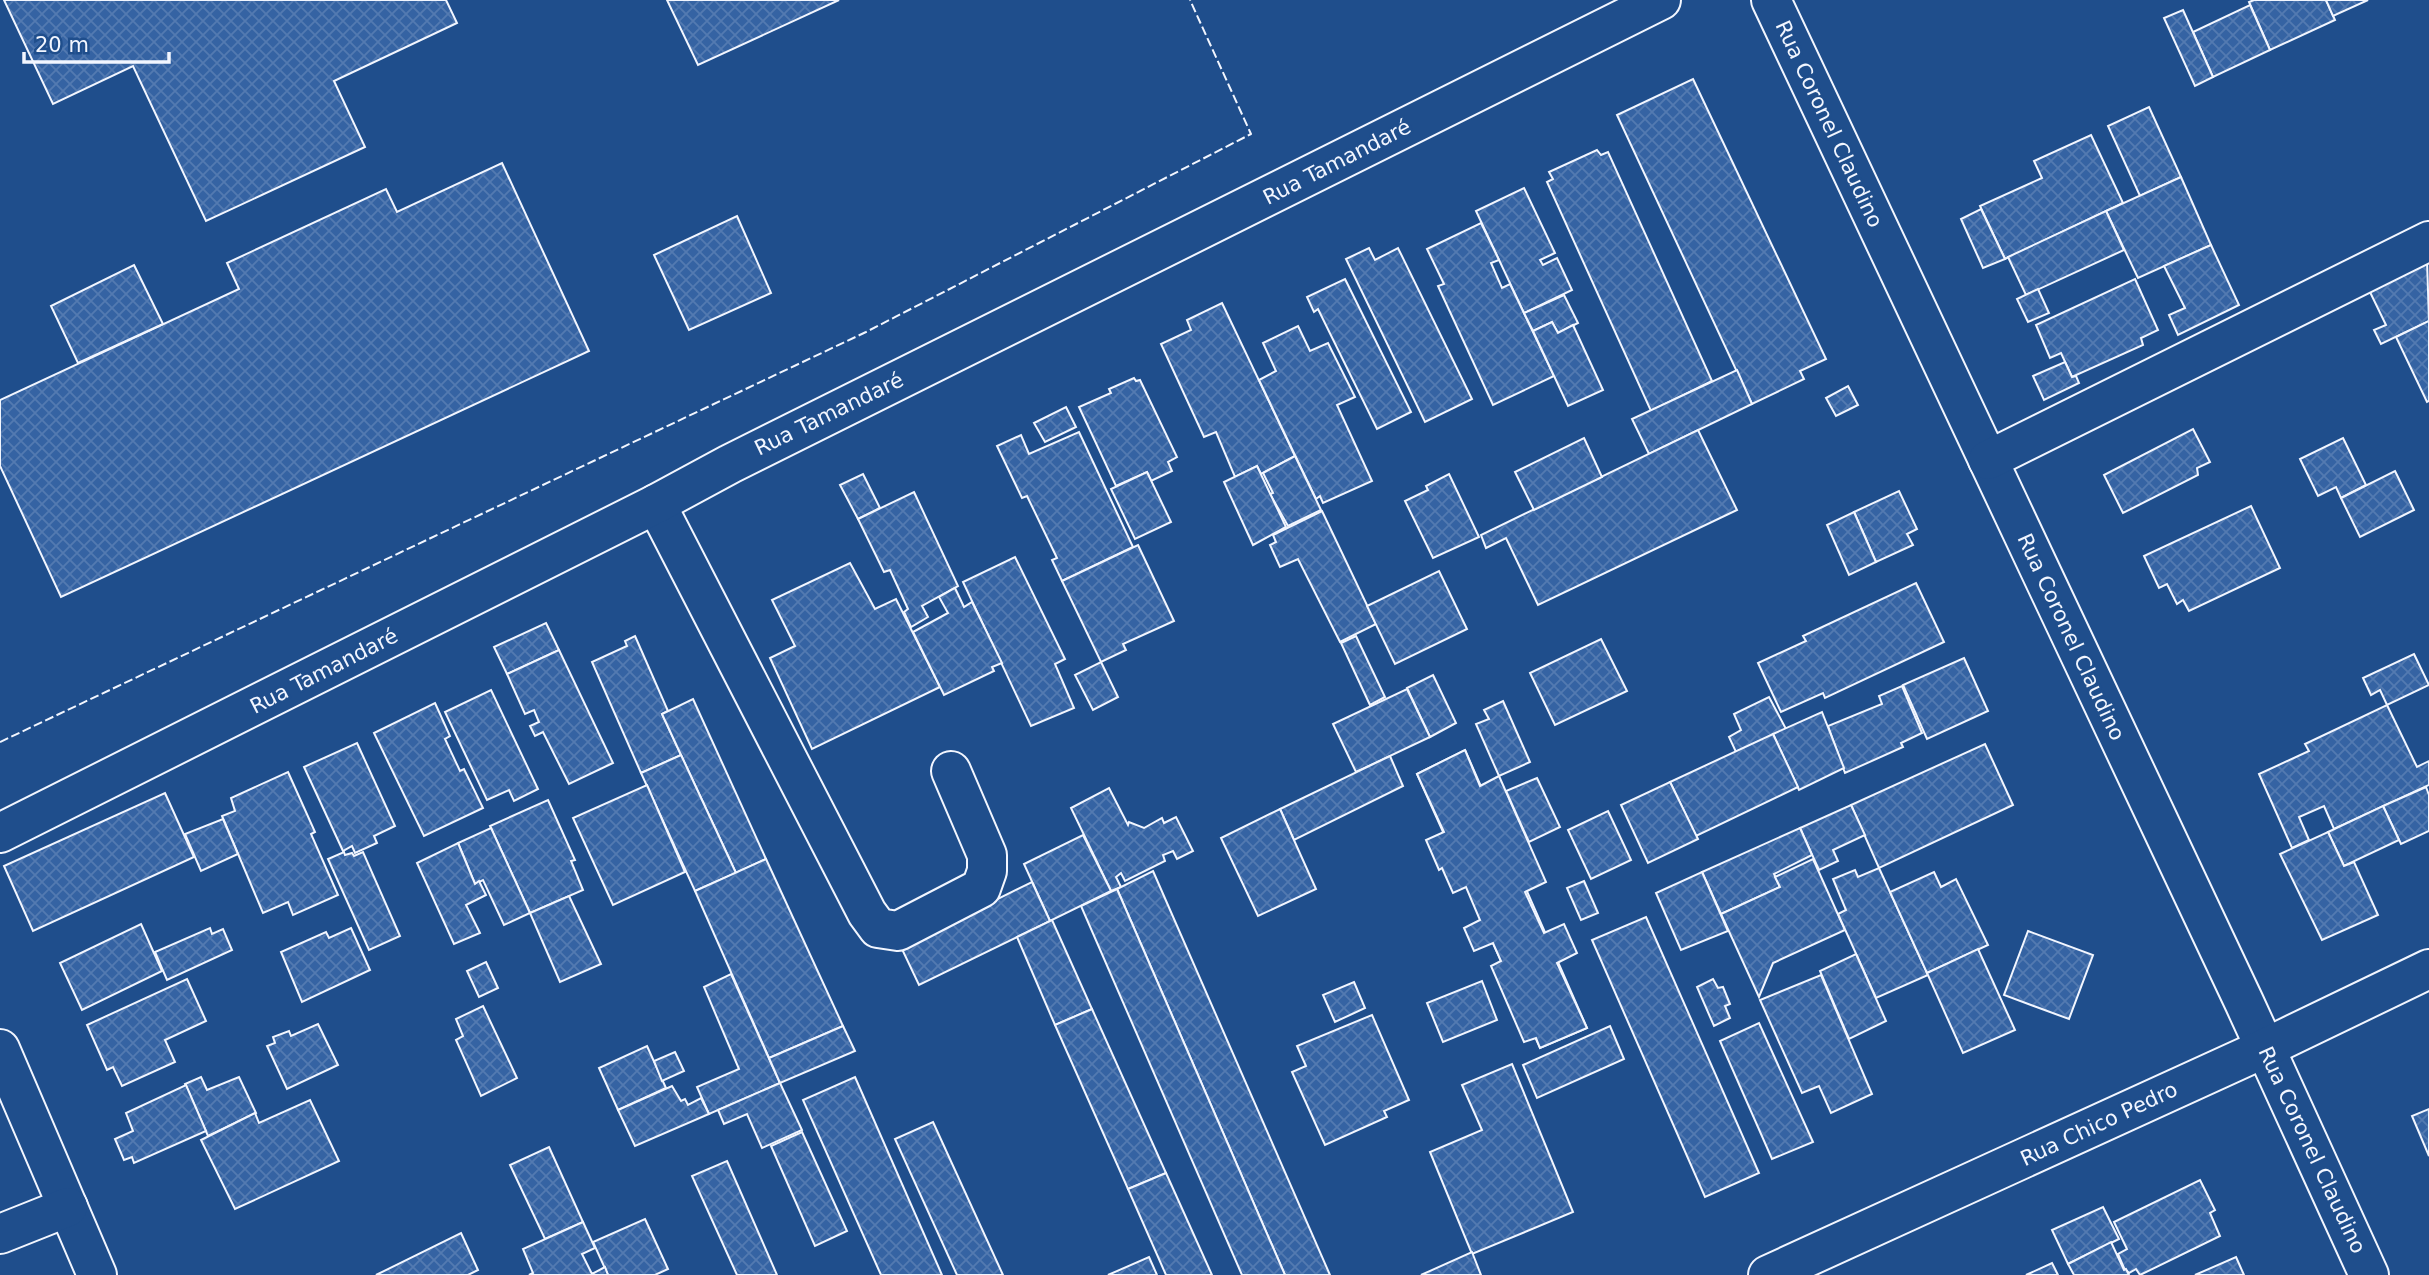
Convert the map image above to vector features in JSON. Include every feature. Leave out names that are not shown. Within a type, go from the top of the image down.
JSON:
[{"type":"street","name":"Rua Tamandaré","points":[[0,833],[656,504],[742,457],[1661,0]]},
{"type":"street","name":"Rua Coronel Claudino","points":[[1771,0],[2265,1048],[2369,1275]]},
{"type":"street","points":[[1988,460],[2429,241]]},
{"type":"street","points":[[656,504],[867,913],[878,928],[898,931],[981,888],[987,871],[987,855],[951,771]]},
{"type":"street","name":"Rua Chico Pedro","points":[[1768,1275],[2265,1048],[2429,969]]},
{"type":"street","points":[[0,1049],[97,1275]]},
{"type":"street","points":[[0,1234],[68,1207]]},
{"type":"building","points":[[4,0],[446,0],[457,23],[334,81],[365,147],[206,221],[133,66],[53,104]]},
{"type":"building","points":[[667,0],[839,0],[698,65]]},
{"type":"building","points":[[2326,0],[2335,20],[2270,50],[2249,2]]},
{"type":"building","points":[[2326,0],[2368,0],[2333,16]]},
{"type":"building","points":[[2250,5],[2270,50],[2213,77],[2193,32]]},
{"type":"building","points":[[2183,10],[2213,77],[2195,86],[2164,18]]},
{"type":"building","points":[[1693,79],[1826,359],[1800,371],[1804,379],[1752,404],[1617,115]]},
{"type":"building","points":[[2149,107],[2181,177],[2140,196],[2108,126]]},
{"type":"building","points":[[2091,135],[2123,203],[2005,259],[1980,206],[2042,178],[2034,161]]},
{"type":"building","points":[[1597,150],[1601,155],[1608,152],[1712,381],[1651,411],[1547,182],[1553,179],[1549,172]]},
{"type":"building","points":[[502,163],[589,351],[61,597],[0,466],[0,400],[239,289],[227,263],[386,189],[397,212]]},
{"type":"building","points":[[2181,177],[2211,245],[2138,278],[2106,211]]},
{"type":"building","points":[[1524,188],[1555,253],[1540,260],[1543,265],[1557,258],[1572,290],[1524,313],[1476,211]]},
{"type":"building","points":[[1981,209],[2005,259],[1983,268],[1961,219]]},
{"type":"building","points":[[2106,211],[2124,250],[2026,295],[2008,257]]},
{"type":"building","points":[[737,216],[771,293],[689,330],[654,255]]},
{"type":"building","points":[[1481,223],[1499,260],[1491,263],[1502,288],[1510,284],[1554,376],[1493,405],[1438,286],[1444,284],[1427,249]]},
{"type":"building","points":[[2211,245],[2239,305],[2178,335],[2169,315],[2185,308],[2164,266]]},
{"type":"building","points":[[1369,248],[1375,260],[1398,248],[1472,399],[1425,422],[1346,259]]},
{"type":"building","points":[[2427,260],[2429,321],[2381,344],[2374,330],[2386,325],[2368,288]]},
{"type":"building","points":[[134,265],[163,324],[78,363],[51,306]]},
{"type":"building","points":[[1345,279],[1411,412],[1377,429],[1318,309],[1314,312],[1307,297]]},
{"type":"building","points":[[2135,279],[2158,330],[2141,338],[2143,345],[2072,377],[2061,353],[2050,358],[2036,325]]},
{"type":"building","points":[[2038,289],[2049,313],[2028,322],[2017,299]]},
{"type":"building","points":[[1564,295],[1578,323],[1558,333],[1552,322],[1533,331],[1524,313]]},
{"type":"building","points":[[1222,303],[1295,456],[1261,474],[1257,466],[1235,477],[1216,432],[1204,437],[1161,344],[1191,330],[1187,320]]},
{"type":"building","points":[[2429,321],[2429,401],[2427,402],[2396,337]]},
{"type":"building","points":[[1552,322],[1558,333],[1573,325],[1603,390],[1568,406],[1533,331]]},
{"type":"building","points":[[1298,326],[1310,351],[1328,343],[1355,397],[1337,405],[1372,481],[1323,503],[1320,496],[1316,499],[1259,380],[1276,371],[1263,343]]},
{"type":"building","points":[[2065,362],[2072,377],[2076,376],[2079,383],[2044,400],[2033,376]]},
{"type":"building","points":[[1737,370],[1752,404],[1649,454],[1632,419]]},
{"type":"building","points":[[1134,378],[1136,381],[1140,380],[1177,457],[1168,462],[1172,471],[1151,481],[1147,472],[1116,486],[1079,407],[1111,393],[1109,389]]},
{"type":"building","points":[[1848,386],[1858,405],[1836,416],[1826,398]]},
{"type":"building","points":[[1066,407],[1076,427],[1045,442],[1034,423]]},
{"type":"building","points":[[2193,429],[2210,462],[2197,468],[2198,475],[2123,513],[2104,475]]},
{"type":"building","points":[[1698,430],[1737,510],[1538,605],[1506,538],[1486,548],[1481,535]]},
{"type":"building","points":[[1079,432],[1133,547],[1062,581],[1052,560],[1057,558],[1027,496],[1022,498],[997,446],[1021,435],[1029,454]]},
{"type":"building","points":[[1584,438],[1602,477],[1534,510],[1515,472]]},
{"type":"building","points":[[2343,438],[2366,485],[2341,498],[2336,487],[2318,496],[2300,459]]},
{"type":"building","points":[[1295,456],[1321,510],[1288,526],[1270,494],[1273,493],[1263,473]]},
{"type":"building","points":[[1257,466],[1286,527],[1253,545],[1224,482]]},
{"type":"building","points":[[2395,471],[2414,510],[2360,537],[2341,498]]},
{"type":"building","points":[[1147,472],[1171,522],[1135,539],[1111,489]]},
{"type":"building","points":[[863,474],[880,508],[858,519],[840,485]]},
{"type":"building","points":[[1449,474],[1479,537],[1433,558],[1405,501],[1428,490],[1426,486]]},
{"type":"building","points":[[1899,491],[1917,529],[1907,534],[1913,545],[1876,562],[1854,512]]},
{"type":"building","points":[[914,492],[958,586],[922,606],[928,617],[911,627],[904,612],[908,609],[890,570],[884,572],[858,519]]},
{"type":"building","points":[[2251,506],[2280,568],[2189,611],[2183,600],[2177,604],[2167,584],[2159,588],[2144,556]]},
{"type":"building","points":[[1322,511],[1376,624],[1340,642],[1298,559],[1280,567],[1270,545],[1276,542],[1273,535]]},
{"type":"building","points":[[1854,512],[1876,562],[1849,575],[1827,525]]},
{"type":"building","points":[[1138,545],[1174,621],[1123,644],[1126,650],[1101,662],[1062,581]]},
{"type":"building","points":[[1015,557],[1065,659],[1055,664],[1074,708],[1031,726],[963,582]]},
{"type":"building","points":[[850,563],[875,609],[896,599],[940,687],[812,749],[770,658],[795,646],[772,600]]},
{"type":"building","points":[[1439,571],[1467,629],[1395,664],[1367,606]]},
{"type":"building","points":[[1916,583],[1944,642],[1825,698],[1823,693],[1781,712],[1758,663],[1806,641],[1803,636]]},
{"type":"building","points":[[955,588],[964,607],[972,602],[1002,663],[992,667],[994,671],[944,695],[913,632],[948,613],[939,597]]},
{"type":"building","points":[[546,623],[559,650],[507,674],[494,647]]},
{"type":"building","points":[[635,636],[668,711],[662,714],[681,755],[641,773],[592,662],[627,646],[625,641]]},
{"type":"building","points":[[1356,636],[1385,697],[1370,705],[1341,643]]},
{"type":"building","points":[[1601,639],[1627,691],[1555,725],[1530,673]]},
{"type":"building","points":[[559,650],[613,763],[569,784],[543,732],[535,736],[530,726],[539,722],[534,710],[525,714],[507,674]]},
{"type":"building","points":[[2414,654],[2429,685],[2387,705],[2380,690],[2371,695],[2363,678]]},
{"type":"building","points":[[1964,658],[1988,711],[1927,739],[1903,685]]},
{"type":"building","points":[[1101,662],[1118,697],[1093,710],[1075,675]]},
{"type":"building","points":[[1433,675],[1456,723],[1430,737],[1407,688]]},
{"type":"building","points":[[1902,686],[1922,733],[1901,743],[1903,747],[1845,773],[1828,726],[1882,704],[1879,696]]},
{"type":"building","points":[[1407,689],[1430,737],[1356,772],[1333,724]]},
{"type":"building","points":[[491,690],[538,789],[514,801],[509,790],[487,800],[445,712]]},
{"type":"building","points":[[1769,697],[1786,729],[1736,752],[1729,737],[1741,730],[1734,714]]},
{"type":"building","points":[[693,699],[766,859],[736,873],[662,714]]},
{"type":"building","points":[[1503,701],[1530,762],[1499,776],[1476,724],[1489,719],[1484,710]]},
{"type":"building","points":[[435,703],[450,736],[445,739],[460,771],[464,769],[483,808],[424,836],[374,733]]},
{"type":"building","points":[[2387,705],[2417,767],[2429,761],[2429,785],[2334,829],[2324,806],[2299,817],[2309,840],[2292,848],[2259,774],[2309,751],[2305,744]]},
{"type":"building","points":[[1822,712],[1844,768],[1799,790],[1773,734]]},
{"type":"building","points":[[1773,734],[1798,787],[1696,836],[1670,782]]},
{"type":"building","points":[[357,743],[395,826],[374,836],[377,843],[355,853],[352,846],[343,851],[304,767]]},
{"type":"building","points":[[1985,744],[2013,805],[1879,868],[1851,805]]},
{"type":"building","points":[[1465,750],[1587,1028],[1540,1048],[1417,774]]},
{"type":"building","points":[[1465,750],[1480,786],[1499,776],[1546,882],[1525,892],[1544,933],[1564,924],[1577,953],[1557,963],[1587,1028],[1540,1048],[1536,1038],[1524,1042],[1491,966],[1501,961],[1493,943],[1474,951],[1464,928],[1480,920],[1466,887],[1453,893],[1426,840],[1444,832],[1417,774]]},
{"type":"building","points":[[681,755],[736,873],[695,891],[641,773]]},
{"type":"building","points":[[1390,756],[1403,786],[1294,840],[1280,809]]},
{"type":"building","points":[[288,772],[315,832],[311,834],[338,895],[293,915],[288,902],[263,913],[222,816],[235,811],[231,798]]},
{"type":"building","points":[[1537,778],[1560,827],[1529,842],[1506,791]]},
{"type":"building","points":[[1670,782],[1698,839],[1648,863],[1621,805]]},
{"type":"building","points":[[647,785],[685,872],[613,905],[573,818]]},
{"type":"building","points":[[2426,787],[2429,795],[2429,831],[2401,844],[2383,806]]},
{"type":"building","points":[[1109,788],[1128,825],[1129,822],[1144,828],[1162,818],[1164,823],[1176,817],[1193,851],[1177,859],[1173,851],[1163,855],[1165,861],[1125,881],[1121,873],[1116,877],[1121,887],[1111,891],[1071,808]]},
{"type":"building","points":[[165,793],[194,857],[33,931],[4,866]]},
{"type":"building","points":[[548,800],[575,860],[571,861],[583,890],[530,913],[490,826]]},
{"type":"building","points":[[1851,805],[1865,835],[1833,850],[1838,861],[1819,870],[1800,828]]},
{"type":"building","points":[[2383,806],[2399,840],[2344,866],[2328,832]]},
{"type":"building","points":[[1280,809],[1316,889],[1258,916],[1221,838]]},
{"type":"building","points":[[1608,811],[1631,860],[1591,879],[1568,830]]},
{"type":"building","points":[[223,819],[238,854],[201,871],[185,834]]},
{"type":"building","points":[[491,828],[530,913],[504,925],[483,880],[475,884],[458,843]]},
{"type":"building","points":[[1800,828],[1812,855],[1774,874],[1780,887],[1721,914],[1702,872]]},
{"type":"building","points":[[2328,832],[2344,866],[2354,862],[2378,915],[2322,940],[2280,854]]},
{"type":"building","points":[[1083,835],[1111,891],[1050,921],[1024,864]]},
{"type":"building","points":[[458,843],[475,884],[479,881],[486,895],[466,905],[480,933],[454,944],[417,863]]},
{"type":"building","points":[[344,852],[345,855],[352,853],[354,856],[363,852],[400,936],[369,950],[328,859]]},
{"type":"building","points":[[766,859],[843,1026],[769,1058],[695,891]]},
{"type":"building","points":[[1813,859],[1845,930],[1773,963],[1759,997],[1721,914],[1780,887],[1775,877]]},
{"type":"building","points":[[1879,868],[1928,975],[1876,998],[1838,914],[1846,910],[1833,879],[1855,870],[1858,877]]},
{"type":"building","points":[[1153,871],[1330,1275],[1285,1275],[1117,889]]},
{"type":"building","points":[[1702,872],[1728,931],[1681,950],[1656,893]]},
{"type":"building","points":[[1934,872],[1941,887],[1956,879],[1988,945],[1927,973],[1890,892]]},
{"type":"building","points":[[1584,881],[1598,913],[1581,920],[1567,888]]},
{"type":"building","points":[[1032,882],[1050,921],[919,985],[901,947]]},
{"type":"building","points":[[1117,889],[1285,1275],[1242,1275],[1081,906]]},
{"type":"building","points":[[569,896],[601,964],[560,982],[530,913]]},
{"type":"building","points":[[1646,917],[1759,1173],[1705,1197],[1592,940]]},
{"type":"building","points":[[1052,920],[1092,1009],[1055,1025],[1017,937]]},
{"type":"building","points":[[141,924],[162,971],[82,1010],[60,963]]},
{"type":"building","points":[[210,928],[212,934],[223,929],[232,950],[167,980],[155,952]]},
{"type":"building","points":[[351,928],[370,970],[302,1002],[281,952],[326,932],[329,938]]},
{"type":"building","points":[[2028,931],[2093,955],[2069,1019],[2004,995]]},
{"type":"building","points":[[1978,949],[2015,1030],[1963,1053],[1927,973]]},
{"type":"building","points":[[1856,954],[1886,1021],[1849,1039],[1820,971]]},
{"type":"building","points":[[486,962],[498,988],[479,997],[467,971]]},
{"type":"building","points":[[731,974],[780,1083],[709,1114],[697,1087],[739,1069],[704,987]]},
{"type":"building","points":[[1821,975],[1872,1094],[1831,1113],[1819,1086],[1802,1093],[1760,1000]]},
{"type":"building","points":[[187,979],[206,1021],[165,1040],[175,1062],[122,1086],[113,1067],[107,1070],[87,1025]]},
{"type":"building","points":[[1713,979],[1718,988],[1723,987],[1730,1004],[1725,1006],[1730,1018],[1714,1026],[1697,987]]},
{"type":"building","points":[[1482,981],[1497,1020],[1443,1042],[1427,1003]]},
{"type":"building","points":[[1354,982],[1365,1008],[1335,1022],[1323,995]]},
{"type":"building","points":[[483,1006],[517,1078],[481,1096],[456,1040],[463,1036],[456,1019]]},
{"type":"building","points":[[1092,1009],[1166,1173],[1128,1189],[1055,1025]]},
{"type":"building","points":[[1372,1015],[1409,1100],[1384,1111],[1387,1117],[1325,1145],[1292,1072],[1306,1066],[1297,1046]]},
{"type":"building","points":[[1759,1023],[1813,1142],[1772,1159],[1720,1041]]},
{"type":"building","points":[[318,1024],[338,1065],[287,1089],[267,1046],[275,1043],[273,1037],[289,1031],[291,1036]]},
{"type":"building","points":[[843,1026],[855,1051],[780,1083],[769,1058]]},
{"type":"building","points":[[1610,1026],[1624,1059],[1537,1098],[1523,1065]]},
{"type":"building","points":[[647,1046],[666,1088],[618,1110],[599,1068]]},
{"type":"building","points":[[675,1052],[684,1071],[662,1081],[654,1061]]},
{"type":"building","points":[[1512,1064],[1573,1212],[1472,1254],[1430,1152],[1482,1130],[1462,1085]]},
{"type":"building","points":[[201,1077],[207,1090],[239,1077],[256,1113],[208,1136],[185,1084]]},
{"type":"building","points":[[855,1077],[942,1275],[881,1275],[803,1100]]},
{"type":"building","points":[[780,1083],[802,1130],[762,1148],[747,1114],[724,1124],[718,1110]]},
{"type":"building","points":[[186,1085],[206,1131],[134,1163],[132,1157],[124,1160],[115,1139],[133,1131],[126,1113]]},
{"type":"building","points":[[672,1086],[681,1101],[685,1099],[688,1105],[701,1098],[709,1114],[635,1146],[618,1110]]},
{"type":"building","points":[[310,1100],[339,1161],[235,1209],[201,1140],[255,1113],[259,1123]]},
{"type":"building","points":[[2429,1109],[2429,1156],[2412,1116]]},
{"type":"building","points":[[933,1122],[1003,1275],[957,1275],[895,1139]]},
{"type":"building","points":[[802,1132],[847,1231],[815,1246],[771,1146]]},
{"type":"building","points":[[549,1147],[583,1222],[545,1239],[510,1165]]},
{"type":"building","points":[[727,1161],[777,1275],[737,1275],[692,1176]]},
{"type":"building","points":[[1166,1173],[1212,1275],[1166,1275],[1128,1189]]},
{"type":"building","points":[[2200,1180],[2215,1210],[2210,1213],[2220,1236],[2140,1275],[2136,1269],[2129,1273],[2118,1254],[2127,1249],[2114,1222]]},
{"type":"building","points":[[2103,1207],[2119,1239],[2068,1264],[2052,1230]]},
{"type":"building","points":[[645,1219],[668,1269],[655,1275],[608,1275],[593,1242]]},
{"type":"building","points":[[583,1222],[595,1248],[582,1254],[592,1274],[605,1267],[608,1275],[529,1275],[533,1273],[523,1249]]},
{"type":"building","points":[[461,1233],[478,1270],[468,1275],[376,1275]]},
{"type":"building","points":[[2111,1242],[2129,1275],[2074,1275],[2068,1264]]},
{"type":"building","points":[[1472,1252],[1481,1275],[1421,1275]]},
{"type":"building","points":[[1149,1257],[1157,1275],[1108,1275]]},
{"type":"building","points":[[2236,1257],[2244,1275],[2195,1275]]},
{"type":"building","points":[[2052,1263],[2058,1275],[2026,1275]]},
{"type":"fence","points":[[0,742],[866,332],[1251,134],[1190,0]]}]
